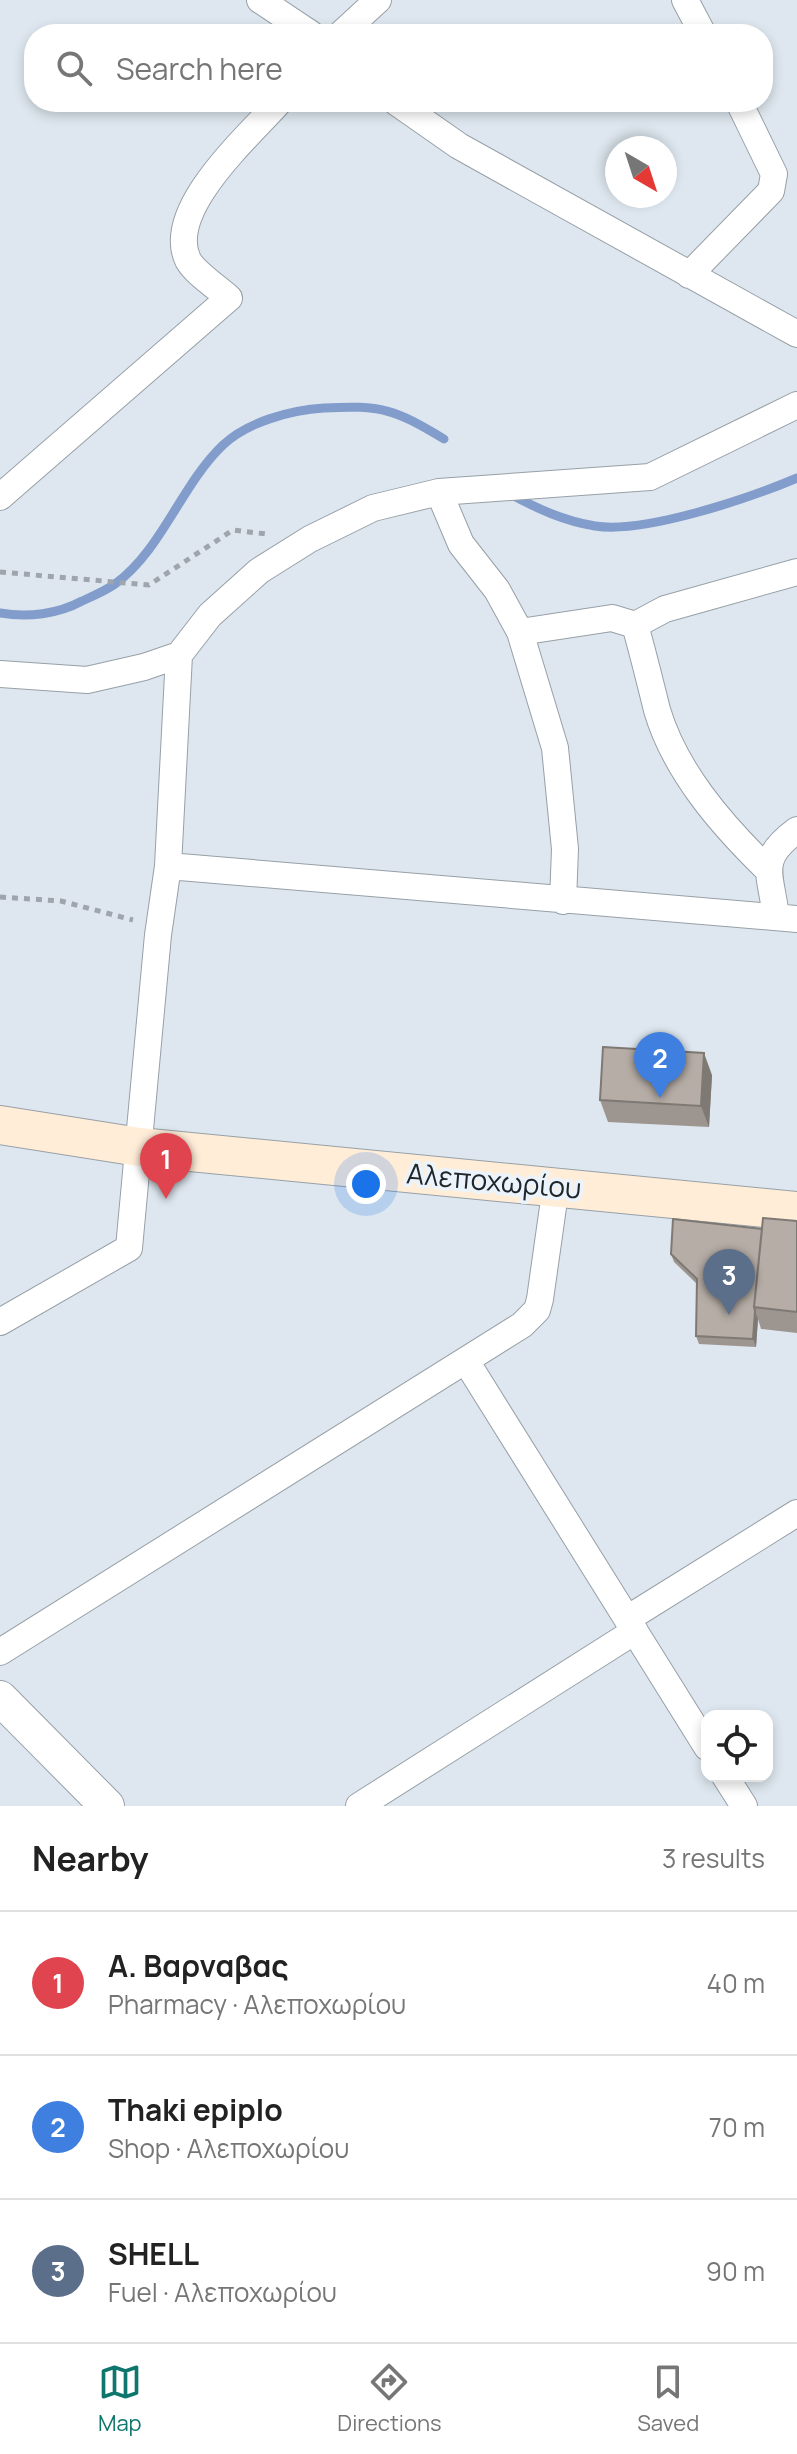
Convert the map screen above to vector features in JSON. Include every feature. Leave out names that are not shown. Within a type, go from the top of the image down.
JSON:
[{"type":"main road","name":"Αλεποχωρίου","points":[[0,1125],[139,1147],[797,1211]]},
{"type":"street","points":[[260,0],[296,24]]},
{"type":"street","points":[[352,24],[378,0]]},
{"type":"street","points":[[685,0],[698,24]]},
{"type":"street","points":[[0,497],[229,298],[188,260],[184,234],[192,201],[270,112]]},
{"type":"street","points":[[410,112],[459,146],[797,334]]},
{"type":"street","points":[[689,275],[771,191],[774,174],[744,112]]},
{"type":"street","points":[[0,674],[87,680],[115,676],[179,655],[210,615],[259,571],[310,539],[373,508],[439,492],[650,477],[797,405]]},
{"type":"street","points":[[439,492],[461,544],[497,590],[520,632],[555,748],[565,849],[563,901]]},
{"type":"street","points":[[520,632],[612,618],[635,625],[665,609],[797,572]]},
{"type":"street","points":[[168,866],[786,918],[766,868],[716,815],[675,753],[658,712],[635,625]]},
{"type":"street","points":[[0,1322],[129,1248],[158,935],[168,866],[179,655]]},
{"type":"street","points":[[766,868],[777,844],[797,830]]},
{"type":"street","points":[[0,1652],[522,1325],[537,1310],[556,1186]]},
{"type":"street","points":[[466,1361],[701,1737]]},
{"type":"street","points":[[359,1806],[797,1513]]},
{"type":"street","points":[[0,1698],[107,1806]]},
{"type":"street","points":[[729,1782],[744,1806]]},
{"type":"path","points":[[0,572],[149,585],[233,530],[310,539]]},
{"type":"path","points":[[0,897],[94,907],[125,915],[158,935]]},
{"type":"building","points":[[603,1047],[704,1053],[701,1106],[600,1100]]},
{"type":"building","points":[[763,1218],[797,1221],[797,1312],[754,1307]]},
{"type":"building","points":[[673,1219],[762,1229],[753,1339],[696,1336],[697,1279],[671,1254]]},
{"type":"waterway","points":[[0,613],[32,615],[53,612],[115,584],[146,554],[208,461],[233,437],[257,424],[311,409],[360,407],[399,415],[444,439]]},
{"type":"waterway","points":[[510,494],[573,521],[616,527],[668,520],[797,478]]},
{"type":"place","name":"Thaki epiplo","points":[[660,1098]]},
{"type":"place","name":"Α. Βαρναβας","points":[[166,1199]]},
{"type":"place","name":"SHELL","points":[[729,1315]]}]
